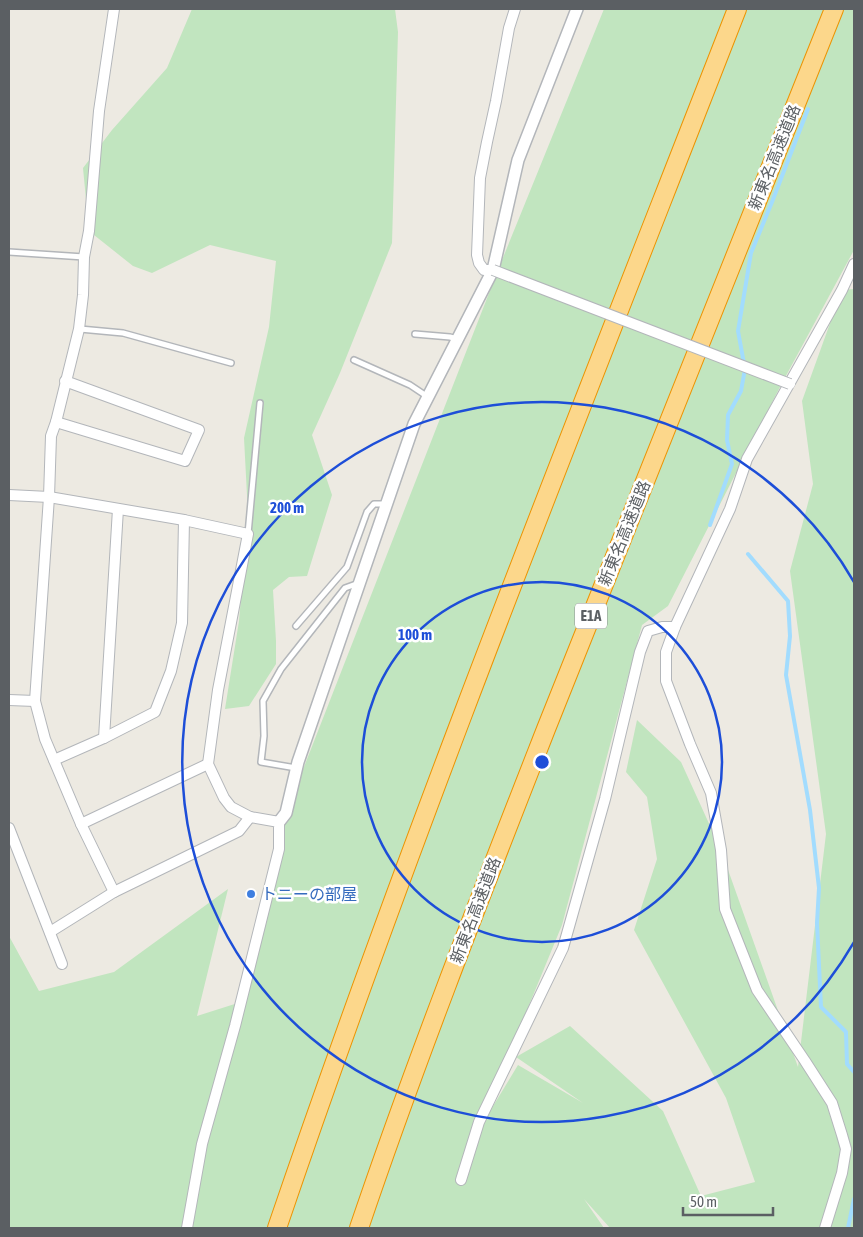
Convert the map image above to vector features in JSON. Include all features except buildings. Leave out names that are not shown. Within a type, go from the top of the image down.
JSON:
[{"type":"highway","points":[[277,1228],[311,1127],[383,928],[502,609],[737,9]]},
{"type":"highway","name":"新東名高速道路","points":[[359,1228],[456,958],[834,9]]},
{"type":"street","points":[[114,9],[100,112],[89,231],[84,257],[79,328],[51,436],[49,497],[35,701],[45,739],[81,824],[114,892]]},
{"type":"street","points":[[515,9],[509,28],[480,178],[477,255],[479,263],[484,270],[493,270],[790,384]]},
{"type":"street","points":[[187,1228],[202,1144],[236,1026],[280,849],[280,822],[286,813],[298,762],[414,424],[493,270],[518,160],[578,9]]},
{"type":"street","points":[[825,1228],[842,1173],[846,1149],[832,1103],[756,990],[725,910],[721,850],[711,793],[666,681],[666,652],[675,626],[730,509],[747,460],[842,290],[854,264]]},
{"type":"street","points":[[56,422],[185,461],[199,430],[66,381]]},
{"type":"street","points":[[9,495],[49,497],[184,520],[248,534],[218,690],[208,764],[224,798],[231,807],[250,817],[280,822]]},
{"type":"street","points":[[104,738],[118,509]]},
{"type":"street","points":[[54,760],[104,738],[155,712],[171,671],[182,623],[184,520]]},
{"type":"street","points":[[460,1180],[479,1122],[563,948],[605,799],[642,645],[648,631],[675,626]]},
{"type":"street","points":[[9,700],[35,701]]},
{"type":"street","points":[[81,824],[208,764]]},
{"type":"street","points":[[50,932],[114,892],[238,830],[250,817]]},
{"type":"street","points":[[9,828],[62,964]]},
{"type":"lane","points":[[9,252],[84,257]]},
{"type":"lane","points":[[79,328],[123,333],[230,363]]},
{"type":"lane","points":[[415,334],[450,337],[457,340]]},
{"type":"lane","points":[[354,360],[410,385],[428,397]]},
{"type":"lane","points":[[248,534],[260,403]]},
{"type":"lane","points":[[296,626],[348,567],[367,512],[374,504],[387,504]]},
{"type":"lane","points":[[297,768],[261,762],[264,736],[263,701],[281,669],[345,588],[359,583]]},
{"type":"green space","points":[[192,9],[395,9],[398,32],[392,243],[340,373],[312,435],[332,495],[307,576],[289,577],[273,590],[276,664],[249,706],[225,709],[239,621],[248,514],[244,438],[269,327],[276,261],[210,245],[152,273],[133,266],[89,231],[83,168],[112,130],[167,68]]},
{"type":"green space","points":[[604,9],[854,9],[854,250],[781,385],[668,606],[642,625],[562,925],[476,1134],[518,1065],[583,1103],[516,1057],[570,1026],[663,1111],[701,1196],[755,1182],[726,1098],[634,930],[657,859],[647,797],[626,772],[637,720],[681,762],[721,850],[798,1067],[826,834],[790,571],[813,484],[802,401],[842,290],[854,289],[854,1228],[610,1228],[584,1199],[604,1228],[9,1228],[9,936],[39,991],[114,972],[228,889],[197,1016],[241,1002],[286,813],[500,265]]},
{"type":"waterway","points":[[710,525],[732,464],[727,440],[728,415],[741,391],[745,369],[738,331],[751,253],[808,109]]},
{"type":"waterway","points":[[748,554],[788,601],[790,636],[786,675],[810,810],[819,888],[817,923],[821,1007],[846,1032],[847,1064],[854,1072]]},
{"type":"waterway","points":[[848,1228],[854,1199]]},
{"type":"place","name":"トニーの部屋","points":[[251,894]]}]
